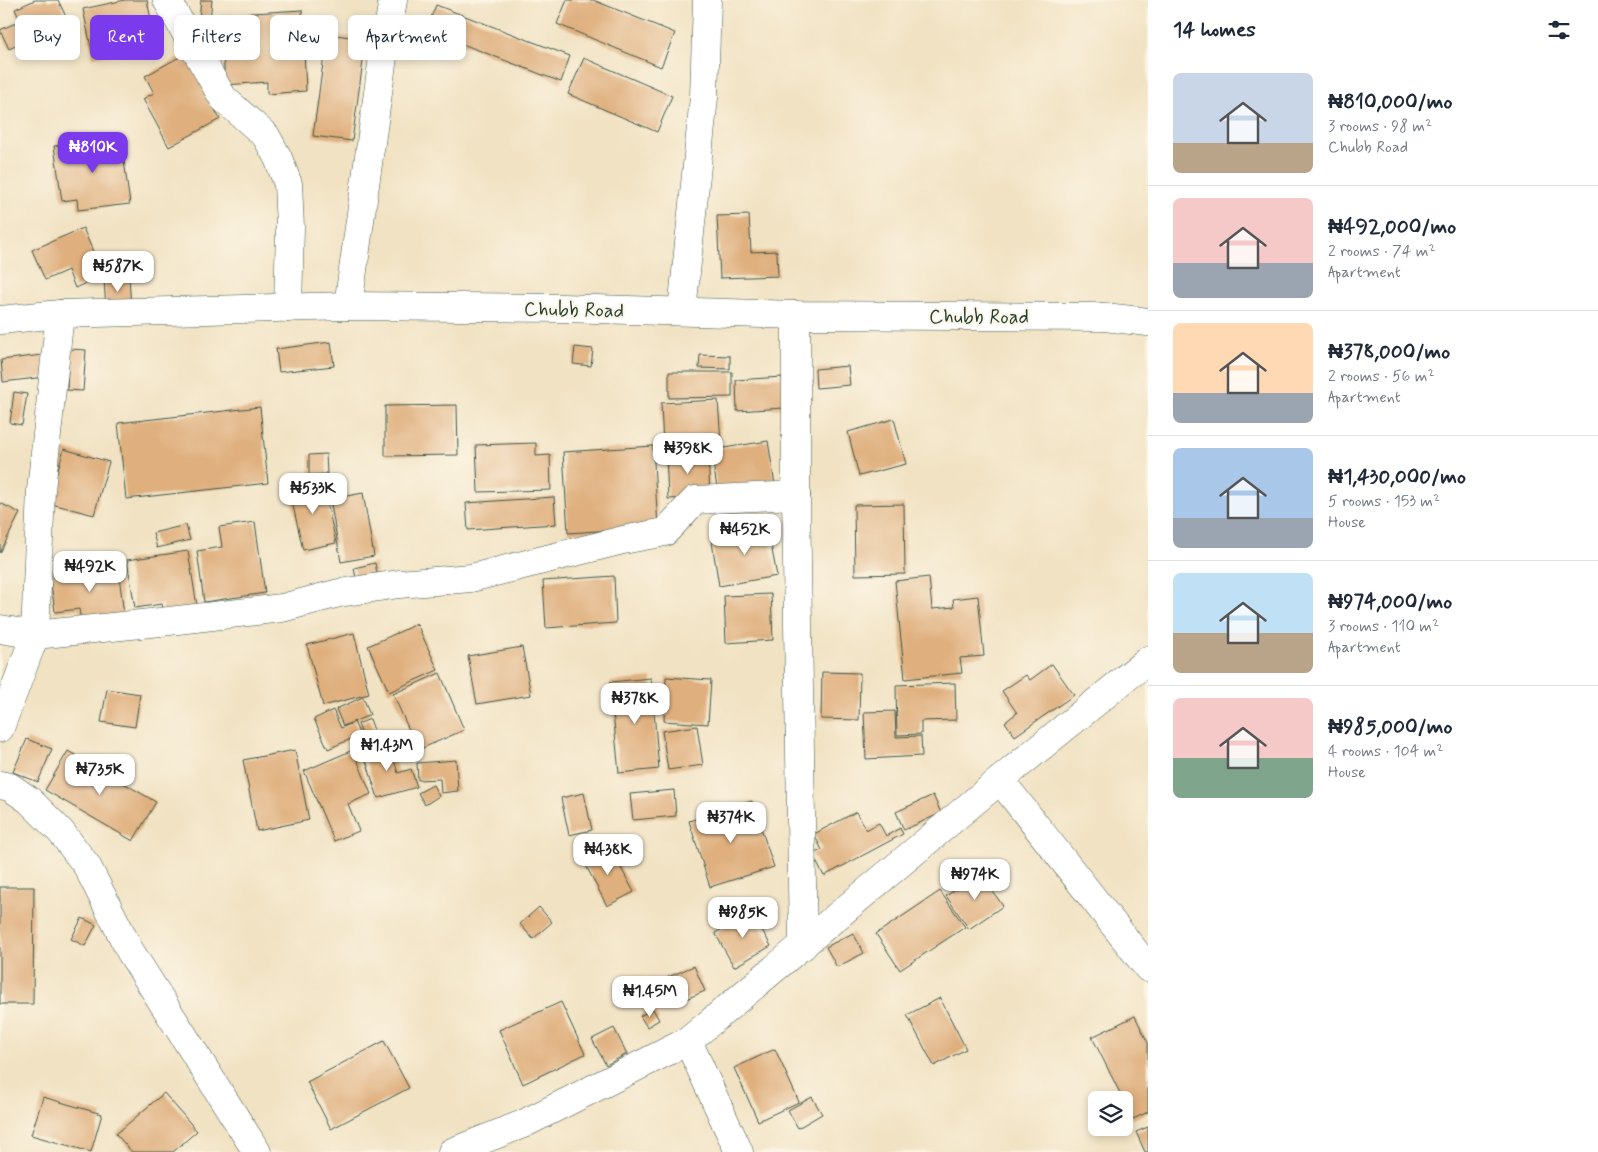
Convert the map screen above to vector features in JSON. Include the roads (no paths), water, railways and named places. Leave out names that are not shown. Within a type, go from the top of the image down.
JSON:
[{"type":"street","points":[[168,0],[224,98],[266,136],[278,158],[288,184],[290,226],[288,308]]},
{"type":"street","points":[[348,306],[383,57],[394,0]]},
{"type":"street","points":[[682,311],[704,97],[707,0]]},
{"type":"street","name":"Chubb Road","points":[[0,320],[60,314],[348,306],[562,308],[796,315],[1105,317],[1148,322]]},
{"type":"street","points":[[0,728],[34,635],[41,490],[60,314]]},
{"type":"street","points":[[796,315],[796,494],[803,946]]},
{"type":"street","points":[[0,629],[34,635],[282,608],[339,593],[399,584],[471,578],[623,540],[664,532],[696,500],[796,494]]},
{"type":"street","points":[[452,1152],[523,1124],[688,1040],[1000,780],[1148,660]]},
{"type":"street","points":[[1000,780],[1148,968]]},
{"type":"street","points":[[0,785],[10,787],[29,800],[61,832],[87,866],[130,951],[257,1152]]},
{"type":"street","points":[[688,1040],[739,1152]]}]
